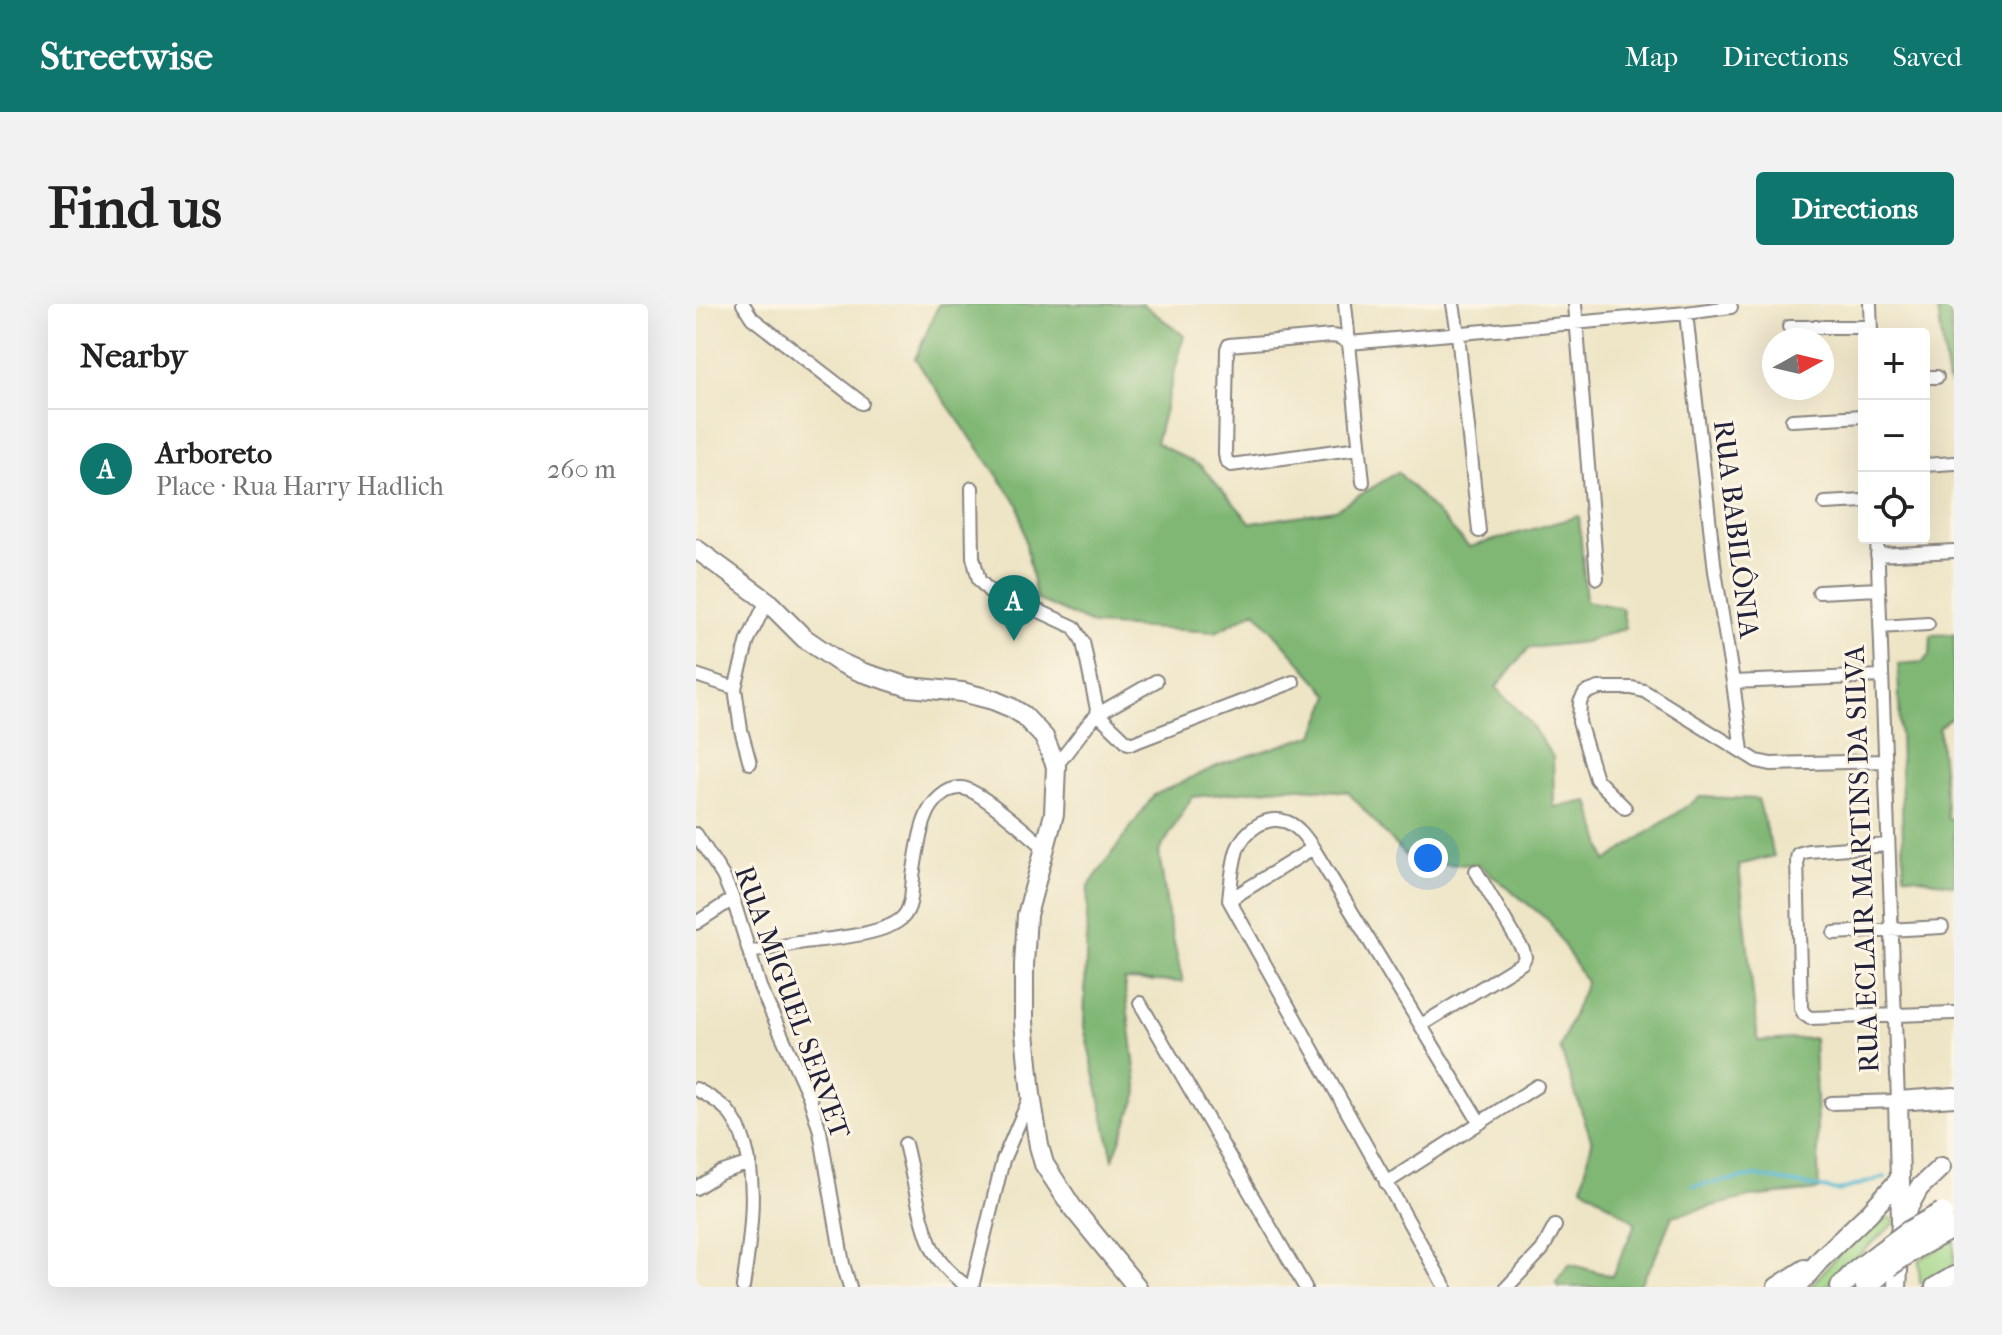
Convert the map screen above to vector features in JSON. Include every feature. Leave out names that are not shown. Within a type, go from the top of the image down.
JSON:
[{"type":"main road","points":[[1866,1287],[1908,1232],[1950,1219]]},
{"type":"main road","points":[[1841,1287],[1855,1272],[1885,1259]]},
{"type":"street","points":[[743,304],[752,318],[862,403]]},
{"type":"street","points":[[1345,304],[1363,482]]},
{"type":"street","points":[[1453,304],[1479,531]]},
{"type":"street","points":[[1575,304],[1597,578]]},
{"type":"street","points":[[1870,304],[1871,328]]},
{"type":"street","points":[[1359,448],[1231,465],[1225,453],[1229,345],[1331,336],[1349,343],[1731,307]]},
{"type":"street","name":"RUA BABILÔNIA","points":[[1686,313],[1715,571],[1742,751]]},
{"type":"street","points":[[1789,327],[1858,330]]},
{"type":"street","points":[[1792,420],[1858,416]]},
{"type":"street","points":[[1930,465],[1954,463]]},
{"type":"street","points":[[972,488],[973,557],[979,580],[991,593],[1010,604],[1037,610],[1074,627],[1083,642],[1098,714],[1128,743],[1293,682]]},
{"type":"street","points":[[1825,503],[1858,501]]},
{"type":"street","name":"RUA ECLAIR MARTINS DA SILVA","points":[[1877,544],[1898,1101],[1901,1216],[1897,1287]]},
{"type":"street","points":[[696,549],[767,601],[804,638],[839,662],[909,687],[962,692],[993,700],[1023,715],[1044,737],[1056,766],[1054,814],[1027,915],[1024,965],[1024,1022],[1039,1146],[1044,1164],[1072,1207],[1137,1287]]},
{"type":"street","points":[[1877,555],[1954,551]]},
{"type":"street","points":[[1819,592],[1878,589]]},
{"type":"street","points":[[750,763],[735,688],[748,640],[767,601]]},
{"type":"street","points":[[1880,627],[1928,624]]},
{"type":"street","points":[[696,675],[735,688]]},
{"type":"street","points":[[1733,682],[1882,676]]},
{"type":"street","points":[[1056,766],[1098,714],[1156,681]]},
{"type":"street","points":[[1625,808],[1596,779],[1579,722],[1580,702],[1585,693],[1599,688],[1644,691],[1757,761],[1771,764],[1884,761]]},
{"type":"street","points":[[750,952],[856,935],[882,928],[904,916],[911,900],[913,873],[926,815],[947,791],[960,788],[976,792],[1045,848]]},
{"type":"street","points":[[1445,1287],[1229,900],[1238,846],[1255,826],[1269,821],[1285,821],[1301,832],[1480,1123]]},
{"type":"street","name":"RUA MIGUEL SERVET","points":[[696,834],[723,876],[733,899],[760,987],[809,1096],[820,1131],[843,1264],[850,1287]]},
{"type":"street","points":[[1888,845],[1798,854],[1801,1008],[1810,1018],[1954,1013]]},
{"type":"street","points":[[1229,900],[1313,848]]},
{"type":"street","points":[[696,858],[711,855]]},
{"type":"street","points":[[1421,1025],[1522,963],[1525,957],[1476,871]]},
{"type":"street","points":[[696,923],[733,899]]},
{"type":"street","points":[[1834,933],[1942,927]]},
{"type":"street","points":[[1140,1003],[1305,1287]]},
{"type":"street","points":[[1386,1183],[1537,1086]]},
{"type":"street","points":[[696,1089],[727,1111],[741,1131],[750,1163],[752,1205],[743,1287]]},
{"type":"street","points":[[905,1144],[933,1249],[944,1266],[970,1287],[1003,1160],[1031,1095]]},
{"type":"street","points":[[1831,1103],[1954,1097]]},
{"type":"street","points":[[696,1188],[720,1173],[750,1163]]},
{"type":"street","points":[[1797,1287],[1900,1179],[1948,1165]]},
{"type":"street","points":[[1869,1213],[1888,1208],[1901,1216],[1919,1188],[1948,1165]]},
{"type":"street","points":[[1507,1287],[1542,1250],[1555,1226]]},
{"type":"street","points":[[1777,1287],[1821,1259]]},
{"type":"street","points":[[1935,1287],[1954,1276]]},
{"type":"green space","points":[[939,304],[1143,304],[1184,336],[1156,443],[1201,466],[1251,523],[1335,510],[1398,472],[1469,547],[1579,516],[1586,601],[1622,608],[1626,628],[1585,642],[1529,648],[1496,687],[1529,722],[1553,757],[1554,807],[1589,801],[1606,861],[1700,797],[1758,799],[1774,856],[1739,865],[1758,1041],[1814,1038],[1819,1190],[1750,1197],[1672,1216],[1654,1260],[1638,1287],[1558,1287],[1556,1282],[1569,1264],[1612,1276],[1636,1223],[1582,1186],[1592,1142],[1560,1048],[1586,982],[1549,921],[1479,865],[1412,863],[1348,792],[1290,787],[1192,797],[1159,852],[1169,921],[1183,982],[1124,980],[1138,1093],[1113,1159],[1084,1027],[1088,887],[1154,795],[1219,765],[1314,735],[1330,696],[1255,611],[1216,632],[1094,625],[1036,599],[1019,506],[915,359]]},
{"type":"green space","points":[[1937,304],[1951,304],[1953,376],[1948,384]]},
{"type":"green space","points":[[1954,634],[1954,715],[1939,728],[1948,819],[1954,821],[1954,885],[1904,875],[1898,664],[1923,662],[1930,653],[1931,635]]},
{"type":"green space","points":[[1885,1215],[1896,1222],[1826,1287],[1810,1287],[1840,1253]]},
{"type":"green space","points":[[1954,1240],[1954,1268],[1933,1281],[1920,1283],[1919,1260]]},
{"type":"waterway","points":[[1693,1186],[1756,1176],[1838,1191],[1885,1177]]},
{"type":"place","name":"Arboreto","points":[[1014,641]]}]
